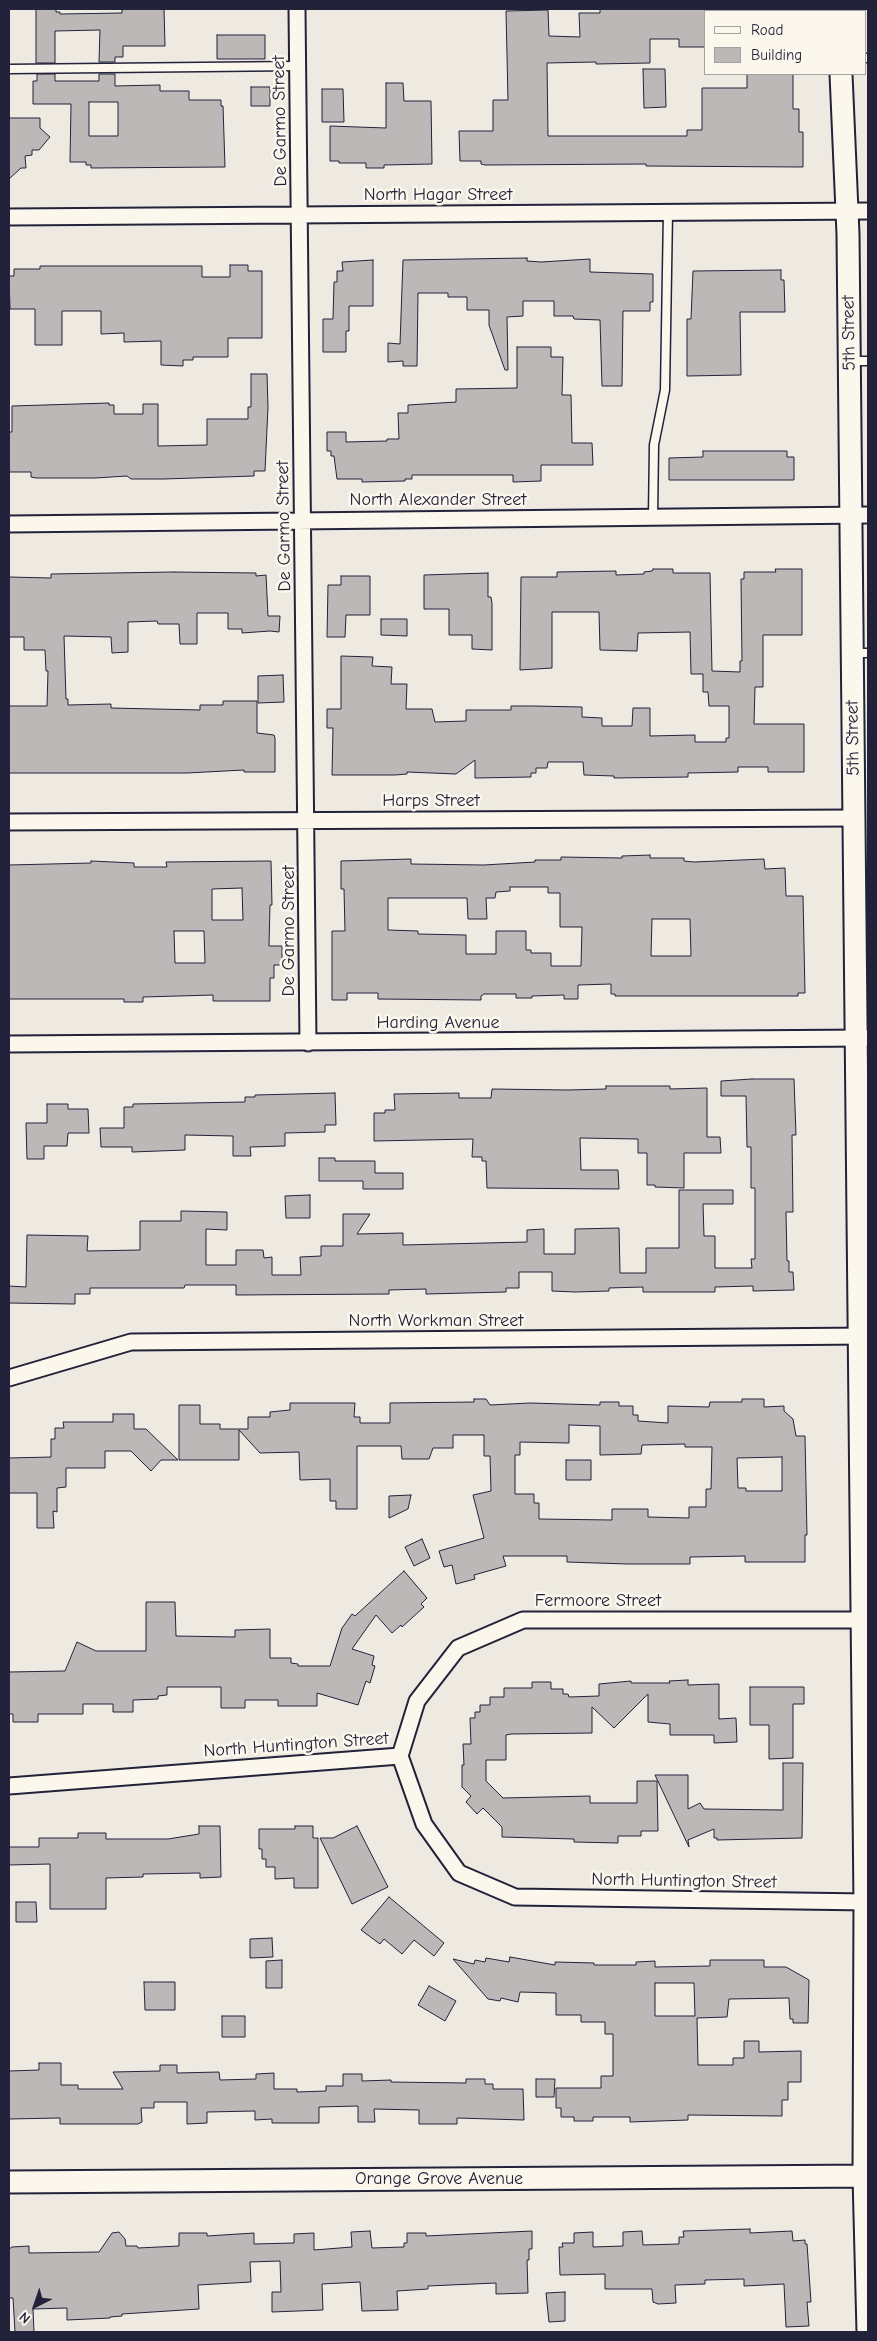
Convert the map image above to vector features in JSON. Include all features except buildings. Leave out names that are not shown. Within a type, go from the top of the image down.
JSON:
[{"type":"street","name":"De Garmo Street","points":[[297,9],[308,1043]]},
{"type":"street","name":"5th Street","points":[[841,75],[847,211],[859,361],[861,777],[854,818],[862,1039],[868,2332]]},
{"type":"street","name":"North Hagar Street","points":[[9,217],[868,211]]},
{"type":"street","name":"North Alexander Street","points":[[9,524],[302,519],[859,515]]},
{"type":"street","name":"Harps Street","points":[[9,822],[854,818]]},
{"type":"street","name":"Harding Avenue","points":[[9,1044],[862,1039]]},
{"type":"street","name":"North Workman Street","points":[[9,1378],[131,1342],[864,1336]]},
{"type":"street","name":"Fermoore Street","points":[[400,1756],[417,1701],[458,1648],[523,1620],[865,1620]]},
{"type":"street","name":"North Huntington Street","points":[[9,1786],[400,1756],[424,1824],[458,1873],[514,1898],[867,1902]]},
{"type":"street","name":"Orange Grove Avenue","points":[[9,2182],[866,2176]]},
{"type":"lane","points":[[9,69],[298,66]]},
{"type":"lane","points":[[653,517],[654,445],[665,390],[668,212]]}]
